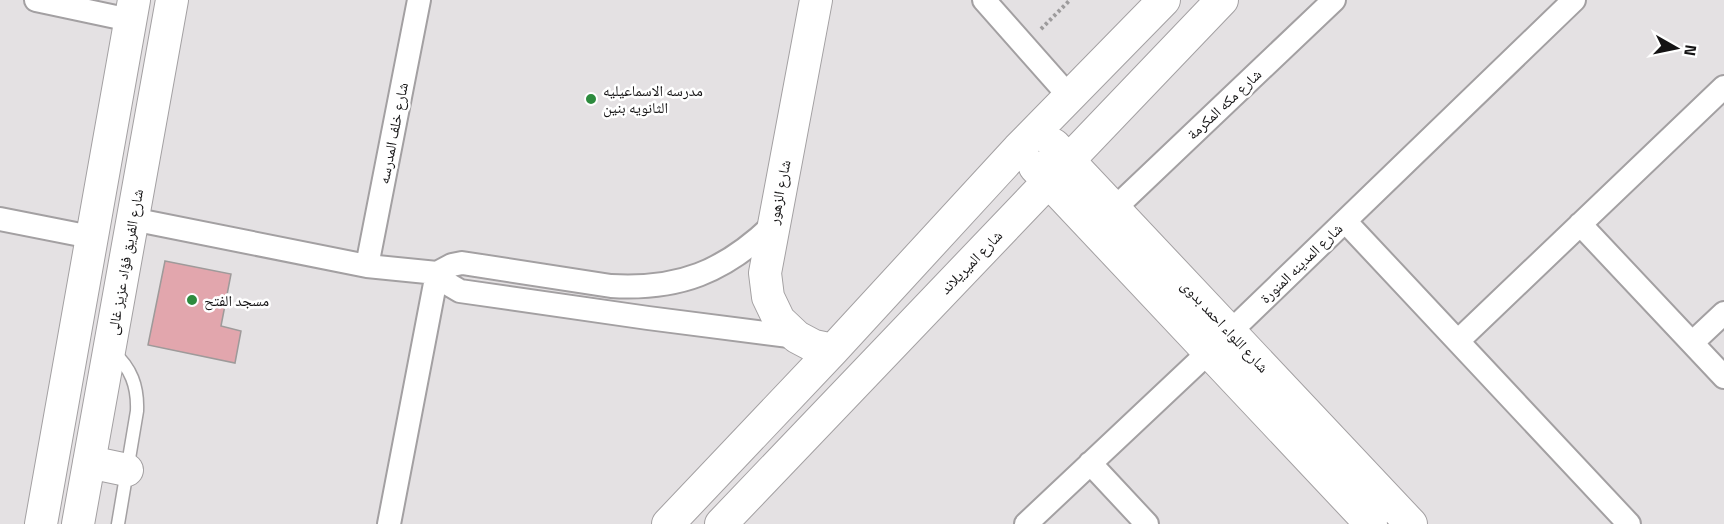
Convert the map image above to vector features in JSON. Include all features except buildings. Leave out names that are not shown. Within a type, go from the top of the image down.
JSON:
[{"type":"street","points":[[36,0],[132,10],[41,524]]},
{"type":"street","name":"شارع الفريق فؤاد عزيز غالى","points":[[78,524],[172,0]]},
{"type":"street","name":"شارع خلف المدرسه","points":[[367,266],[419,0]]},
{"type":"street","name":"شارع الزهور","points":[[816,0],[765,273],[768,297],[779,320],[797,337],[814,346],[833,350]]},
{"type":"street","points":[[984,0],[1070,96]]},
{"type":"street","points":[[668,524],[833,350],[1028,138],[1164,0]]},
{"type":"street","name":"شارع الميريلاند","points":[[721,524],[1221,0]]},
{"type":"street","name":"شارع مكه المكرمة","points":[[1114,209],[1334,0]]},
{"type":"street","name":"شارع المدينه المنورة","points":[[1026,524],[1219,342],[1574,0]]},
{"type":"street","points":[[1458,341],[1724,87]]},
{"type":"street","name":"شارع اللواء احمد بدوى","points":[[1028,138],[1219,342],[1411,524]]},
{"type":"street","name":"شارع اللواء احمد بدوى","points":[[1058,171],[1114,209],[1219,342],[1371,524]]},
{"type":"street","points":[[0,219],[91,237]]},
{"type":"street","points":[[132,219],[367,266],[437,273],[452,265],[462,263],[611,286],[655,286],[692,278],[734,258],[755,243],[773,225]]},
{"type":"street","points":[[1345,221],[1629,524]]},
{"type":"street","points":[[1580,224],[1724,377]]},
{"type":"street","points":[[734,258],[765,273]]},
{"type":"street","points":[[437,273],[443,281],[460,291],[797,337]]},
{"type":"street","points":[[389,524],[437,273]]},
{"type":"street","points":[[648,318],[655,286]]},
{"type":"street","points":[[1692,343],[1724,313]]},
{"type":"street","points":[[66,376],[74,383],[83,386],[103,383]]},
{"type":"street","points":[[53,452],[64,442],[72,441],[86,446],[90,457],[127,470]]},
{"type":"street","points":[[1090,463],[1147,524]]},
{"type":"lane","points":[[109,348],[126,364],[136,386],[138,399],[118,524]]},
{"type":"path","points":[[1024,45],[1070,0]]},
{"type":"place","name":"مدرسه الاسماعيليه الثانويه بنين","points":[[591,99]]},
{"type":"place","name":"مسجد الفتح","points":[[192,300]]}]
